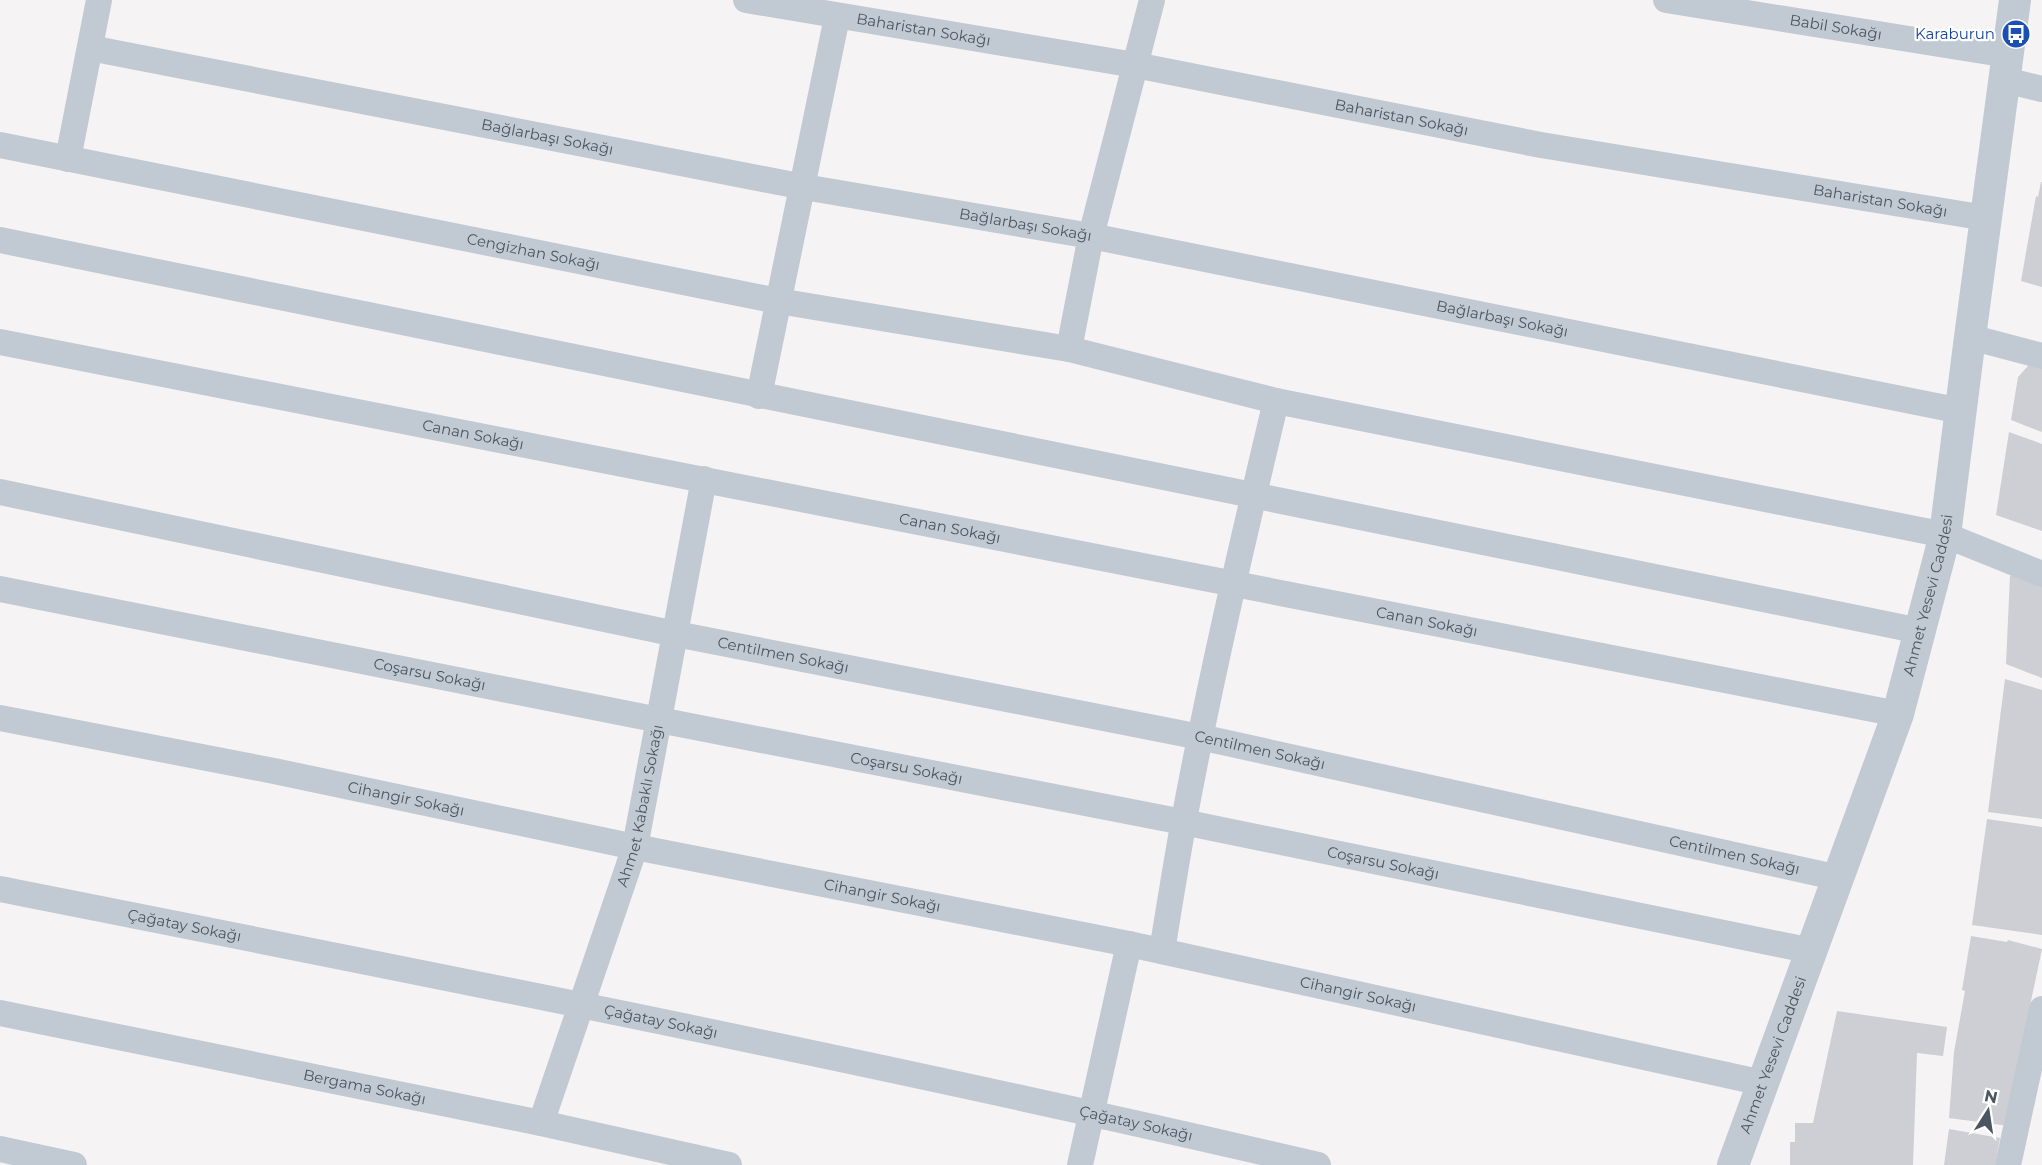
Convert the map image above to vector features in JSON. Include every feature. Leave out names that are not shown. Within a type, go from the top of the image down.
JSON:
[{"type":"street","points":[[68,159],[99,0]]},
{"type":"street","name":"Baharistan Sokağı","points":[[746,0],[823,10],[1136,65],[1541,145],[1986,218]]},
{"type":"street","points":[[1069,349],[1091,236],[1152,0]]},
{"type":"street","name":"Babil Sokağı","points":[[1666,0],[2006,67],[2042,89]]},
{"type":"street","name":"Ahmet Yesevi Caddesi","points":[[1733,1165],[1898,714],[1945,536],[2015,0]]},
{"type":"street","points":[[759,396],[804,187],[823,10]]},
{"type":"street","name":"Bağlarbaşı Sokağı","points":[[90,48],[804,187],[1091,236],[1960,411]]},
{"type":"street","name":"Cengizhan Sokağı","points":[[0,145],[778,301],[1069,349],[1276,401],[1945,536],[2042,574]]},
{"type":"street","points":[[0,240],[1920,631]]},
{"type":"street","points":[[1970,337],[2042,356]]},
{"type":"street","name":"Canan Sokağı","points":[[0,342],[1898,714]]},
{"type":"street","points":[[1162,951],[1183,822],[1200,737],[1276,401]]},
{"type":"street","name":"Ahmet Kabaklı Sokağı","points":[[541,1123],[635,847],[704,479]]},
{"type":"street","name":"Centilmen Sokağı","points":[[0,492],[676,634],[1200,737],[1839,878]]},
{"type":"street","name":"Coşarsu Sokağı","points":[[0,589],[1183,822],[1812,951]]},
{"type":"street","name":"Cihangir Sokağı","points":[[0,718],[274,771],[635,847],[1129,944],[1763,1083]]},
{"type":"street","name":"Çağatay Sokağı","points":[[0,889],[581,1004],[1092,1112],[1318,1165]]},
{"type":"street","points":[[1080,1165],[1129,944]]},
{"type":"street","points":[[2008,1165],[2039,1036],[2042,1009]]},
{"type":"street","name":"Bergama Sokağı","points":[[0,1013],[541,1123],[729,1165]]},
{"type":"street","points":[[0,1149],[74,1165]]},
{"type":"building","points":[[2041,182],[2042,287],[2021,281],[2036,196],[2038,197]]},
{"type":"building","points":[[2035,363],[2042,365],[2042,432],[2011,420],[2018,377],[2028,366]]},
{"type":"building","points":[[2009,432],[2042,444],[2042,531],[1996,515]]},
{"type":"building","points":[[2015,572],[2042,582],[2042,678],[2006,664],[2010,576]]},
{"type":"building","points":[[2005,679],[2042,690],[2042,819],[1988,812]]},
{"type":"building","points":[[1987,819],[2042,827],[2042,935],[1972,925]]},
{"type":"building","points":[[1971,936],[2007,942],[2008,940],[2042,949],[2017,1067],[2009,1126],[1949,1118],[1954,1052],[1965,991],[1962,990]]},
{"type":"building","points":[[1837,1011],[1947,1027],[1943,1056],[1917,1053],[1913,1165],[1790,1165],[1790,1142],[1795,1142],[1795,1123],[1813,1123]]},
{"type":"building","points":[[1949,1129],[2000,1138],[1995,1165],[1944,1165]]},
{"type":"place","name":"Karaburun","points":[[2016,34]]}]
